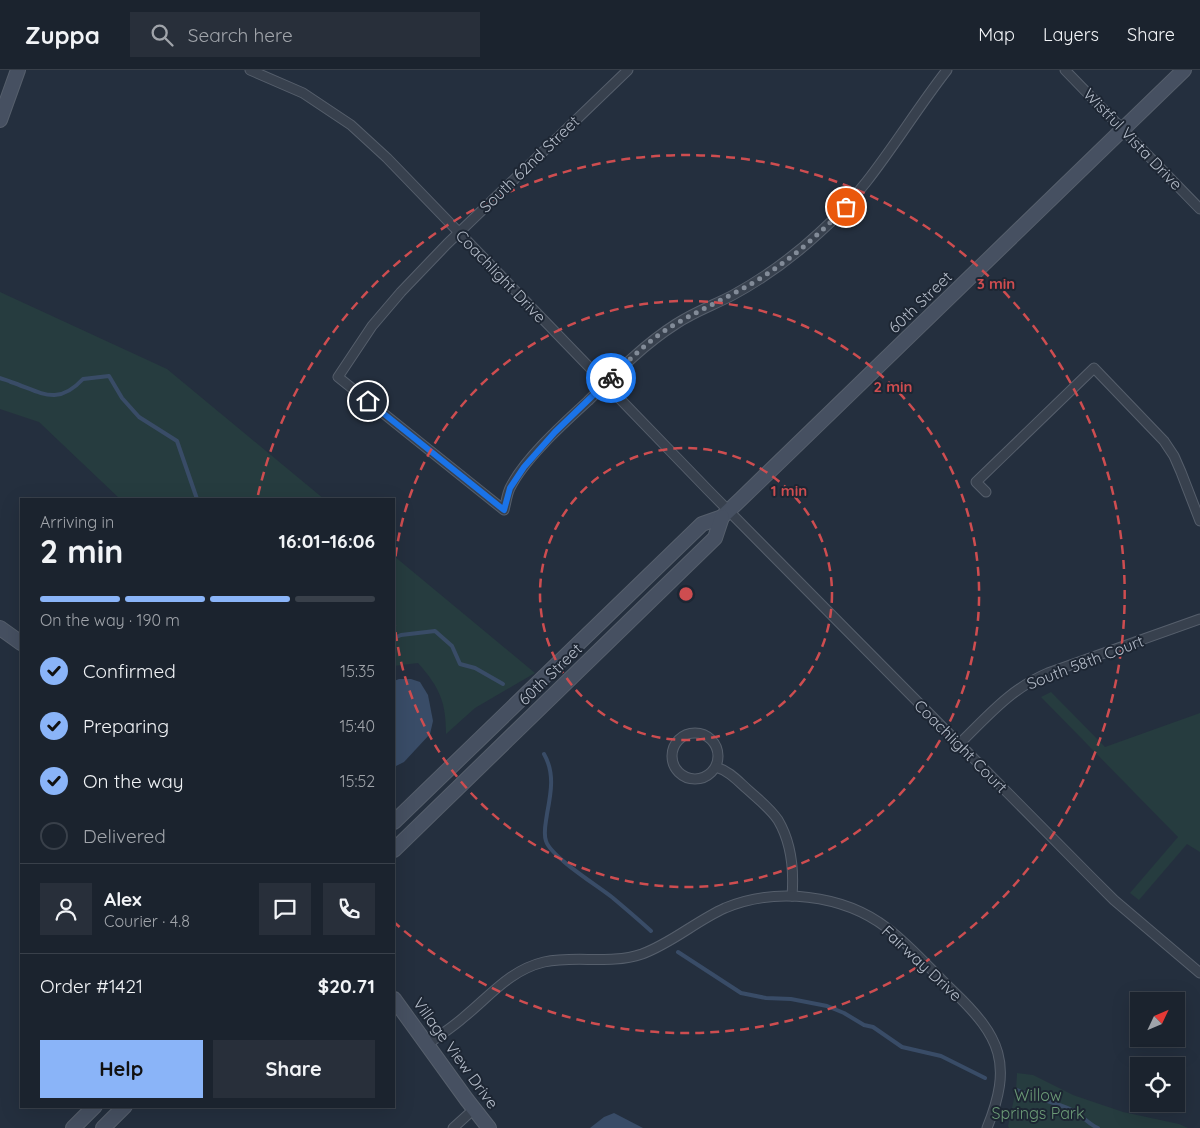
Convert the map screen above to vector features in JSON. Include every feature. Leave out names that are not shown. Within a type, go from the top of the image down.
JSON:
[{"type":"street","points":[[0,120],[18,70]]},
{"type":"street","name":"Coachlight Drive","points":[[250,70],[303,93],[351,125],[387,158],[605,384],[726,514]]},
{"type":"street","name":"South 62nd Street","points":[[605,384],[555,432],[524,467],[510,488],[504,510],[338,377],[372,326],[401,292],[459,233],[628,70]]},
{"type":"street","points":[[605,384],[657,336],[678,322],[732,295],[764,276],[820,233],[868,182],[928,94],[947,70]]},
{"type":"street","name":"Wistful Vista Drive","points":[[1065,70],[1200,208]]},
{"type":"street","name":"60th Street","points":[[395,849],[715,538],[726,514],[1184,70]]},
{"type":"street","points":[[986,492],[976,482],[1094,368],[1164,441],[1174,456],[1200,521]]},
{"type":"street","name":"60th Street","points":[[395,821],[702,524],[726,514]]},
{"type":"street","name":"Coachlight Court","points":[[726,514],[1114,900],[1200,972]]},
{"type":"street","name":"South 58th Court","points":[[959,744],[1004,700],[1027,683],[1048,673],[1200,619]]},
{"type":"street","points":[[0,628],[20,641]]},
{"type":"street","points":[[693,732],[701,733],[711,739],[716,745],[718,753],[716,767],[711,773],[702,778],[686,778],[680,774],[673,765],[671,757],[678,739],[685,734],[693,732]]},
{"type":"street","points":[[716,767],[726,770],[764,804],[777,819],[791,856],[792,896]]},
{"type":"street","name":"Fairway Drive","points":[[428,1044],[464,1018],[500,984],[529,967],[563,958],[626,959],[657,948],[724,909],[762,898],[801,896],[839,904],[864,914],[885,926],[907,945],[981,1021],[994,1041],[1002,1077],[997,1101],[987,1128]]},
{"type":"street","name":"Village View Drive","points":[[395,1000],[490,1128]]},
{"type":"street","points":[[73,1128],[93,1108]]},
{"type":"street","points":[[103,1128],[123,1108]]},
{"type":"street","points":[[453,1128],[474,1109]]},
{"type":"green space","points":[[0,292],[167,369],[323,498],[119,498],[39,422],[0,409]]},
{"type":"green space","points":[[395,557],[535,673],[475,708],[446,734],[445,713],[437,688],[418,663],[395,666]]},
{"type":"green space","points":[[1051,692],[1105,747],[1200,713],[1200,852],[1187,844],[1139,900],[1130,893],[1178,837],[1041,697]]},
{"type":"green space","name":"Willow Springs Park","points":[[1017,1073],[1033,1075],[1073,1095],[1123,1112],[1179,1124],[1188,1128],[1009,1128]]},
{"type":"water","points":[[411,679],[420,682],[428,695],[433,721],[430,734],[404,762],[395,766],[395,681]]},
{"type":"water","points":[[614,1113],[643,1128],[590,1128],[604,1117]]},
{"type":"waterway","points":[[0,378],[40,393],[57,395],[74,388],[83,379],[109,376],[122,398],[139,417],[177,441],[197,498]]},
{"type":"waterway","points":[[395,638],[401,635],[435,631],[452,646],[460,664],[475,668],[503,684]]},
{"type":"waterway","points":[[544,754],[551,776],[551,791],[545,831],[545,838],[550,848],[565,863],[613,898],[651,931]]},
{"type":"waterway","points":[[678,952],[741,993],[766,998],[791,999],[827,1006],[844,1013],[864,1025],[873,1027],[902,1047],[941,1056],[985,1078]]},
{"type":"waterway","points":[[1017,1090],[1072,1110],[1098,1128]]},
{"type":"way so far","points":[[611,378],[657,336],[678,322],[732,295],[764,276],[792,256],[820,233],[846,207]]},
{"type":"route","points":[[368,401],[504,510],[510,488],[524,467],[555,432],[611,378]]}]
